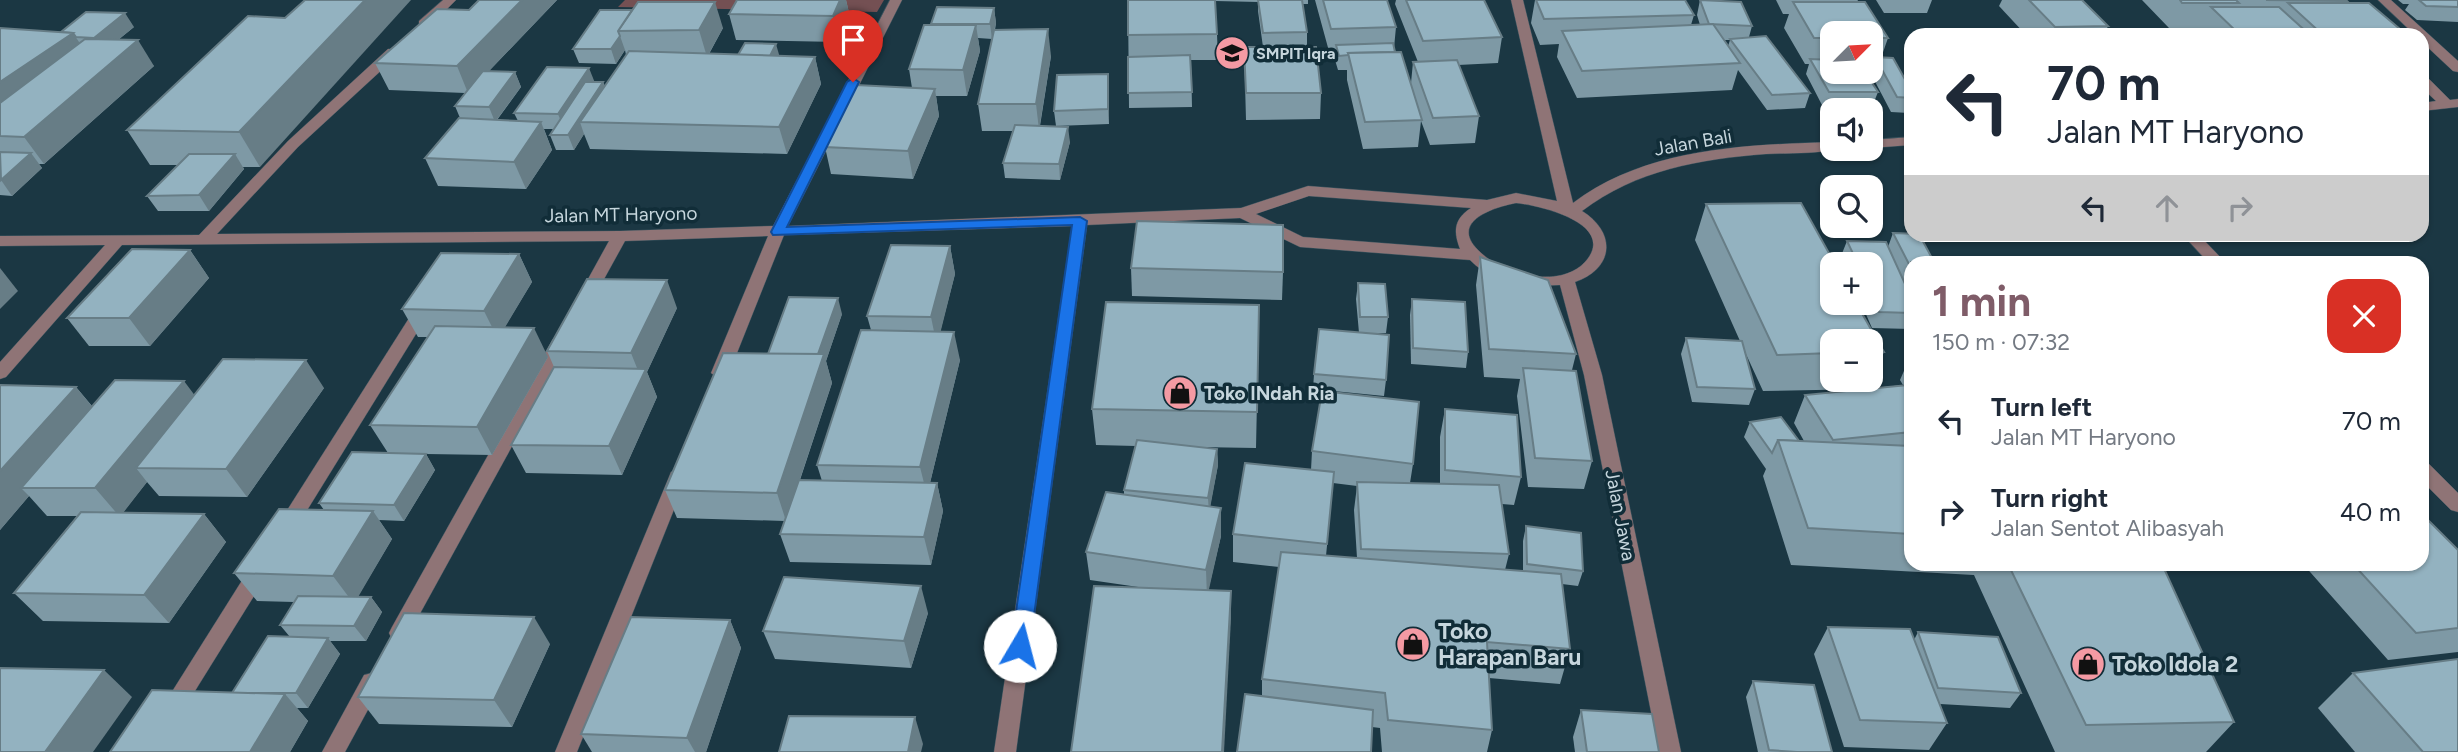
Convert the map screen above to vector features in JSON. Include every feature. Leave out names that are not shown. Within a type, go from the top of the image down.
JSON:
[{"type":"street","points":[[204,239],[293,144],[450,0]]},
{"type":"street","points":[[711,397],[778,232],[896,0]]},
{"type":"street","points":[[1517,0],[1569,209]]},
{"type":"street","points":[[2384,0],[2414,28]]},
{"type":"street","points":[[2429,41],[2458,68]]},
{"type":"street","points":[[2429,86],[2452,104]]},
{"type":"street","points":[[2429,106],[2452,104]]},
{"type":"street","points":[[1883,143],[1904,142]]},
{"type":"street","name":"Jalan Bali","points":[[1569,209],[1590,194],[1632,174],[1690,161],[1757,151],[1820,147]]},
{"type":"street","points":[[1243,213],[1308,191],[1485,204]]},
{"type":"street","points":[[1524,198],[1569,209],[1592,228],[1599,248],[1590,267],[1580,274],[1546,283],[1503,276],[1484,267],[1471,255],[1463,242],[1462,229],[1466,219],[1485,204],[1499,199],[1524,198]]},
{"type":"street","points":[[1243,213],[1300,242],[1471,255]]},
{"type":"street","name":"Jalan MT Haryono","points":[[0,241],[620,236],[1243,213]]},
{"type":"street","points":[[1005,752],[1080,221]]},
{"type":"street","points":[[393,644],[620,236]]},
{"type":"street","points":[[454,261],[469,237]]},
{"type":"street","points":[[0,373],[120,239]]},
{"type":"street","points":[[2197,242],[2211,256]]},
{"type":"street","name":"Jalan Jawa","points":[[1566,279],[1593,375],[1670,752]]},
{"type":"street","points":[[145,752],[432,296]]},
{"type":"street","points":[[566,752],[685,460]]},
{"type":"street","points":[[2429,476],[2458,505]]},
{"type":"street","points":[[333,752],[379,668]]},
{"type":"shaded area","points":[[625,0],[884,0],[877,12],[618,7]]},
{"type":"building","points":[[305,0],[365,0],[239,132],[127,130],[248,16],[285,18]]},
{"type":"building","points":[[479,0],[522,0],[457,66],[375,63],[437,9],[469,10]]},
{"type":"building","points":[[737,0],[840,0],[833,16],[729,14]]},
{"type":"building","points":[[1128,0],[1215,0],[1217,34],[1128,35]]},
{"type":"building","points":[[1258,0],[1302,0],[1307,32],[1263,33]]},
{"type":"building","points":[[1323,0],[1387,0],[1396,27],[1331,29]]},
{"type":"building","points":[[1406,0],[1484,0],[1502,37],[1423,41]]},
{"type":"building","points":[[1536,0],[1685,0],[1694,15],[1544,19]]},
{"type":"building","points":[[1700,0],[1741,2],[1752,26],[1709,24]]},
{"type":"building","points":[[2029,0],[2082,0],[2108,26],[2055,27]]},
{"type":"building","points":[[2180,0],[2236,0],[2239,3],[2182,3]]},
{"type":"building","points":[[2266,0],[2346,0],[2347,1]]},
{"type":"building","points":[[2419,0],[2458,0],[2458,7],[2426,6]]},
{"type":"building","points":[[638,2],[715,2],[699,30],[618,31]]},
{"type":"building","points":[[1793,2],[1865,2],[1877,21],[1820,21],[1820,38],[1814,38]]},
{"type":"building","points":[[2288,3],[2369,3],[2399,28],[2315,28]]},
{"type":"building","points":[[937,7],[994,8],[990,24],[931,24]]},
{"type":"building","points":[[2211,7],[2279,7],[2302,28],[2233,28]]},
{"type":"building","points":[[600,10],[632,10],[618,31],[620,36],[611,49],[573,49]]},
{"type":"building","points":[[86,12],[125,13],[94,38],[76,37],[73,33],[61,32]]},
{"type":"building","points":[[1713,24],[1740,63],[1582,71],[1562,31]]},
{"type":"building","points":[[924,25],[976,25],[963,70],[909,69]]},
{"type":"building","points":[[0,28],[73,33],[0,82]]},
{"type":"building","points":[[1048,29],[1036,104],[978,104],[994,30]]},
{"type":"building","points":[[1766,36],[1810,93],[1772,95],[1730,39]]},
{"type":"building","points":[[85,39],[138,40],[24,137],[0,136],[0,103]]},
{"type":"building","points":[[745,43],[776,44],[770,56],[738,55]]},
{"type":"building","points":[[1393,43],[1395,52],[1348,53],[1349,55],[1339,56],[1336,45]]},
{"type":"building","points":[[1244,47],[1316,47],[1321,93],[1246,93]]},
{"type":"building","points":[[629,51],[815,57],[779,127],[580,122]]},
{"type":"building","points":[[1401,52],[1422,120],[1365,122],[1348,53]]},
{"type":"building","points":[[1190,55],[1192,92],[1128,93],[1128,57]]},
{"type":"building","points":[[1883,57],[1893,58],[1904,78],[1904,98],[1897,97],[1883,72]]},
{"type":"building","points":[[1810,59],[1820,59],[1820,76]]},
{"type":"building","points":[[1457,60],[1479,116],[1433,118],[1413,62]]},
{"type":"building","points":[[547,67],[589,68],[558,114],[514,113]]},
{"type":"building","points":[[483,71],[515,72],[489,107],[455,106]]},
{"type":"building","points":[[1108,74],[1108,109],[1054,111],[1057,75]]},
{"type":"building","points":[[585,82],[603,82],[568,135],[550,135]]},
{"type":"building","points":[[1824,84],[1873,84],[1878,92],[1829,92]]},
{"type":"building","points":[[856,85],[935,89],[908,151],[825,147]]},
{"type":"building","points":[[459,118],[541,122],[514,162],[425,158]]},
{"type":"building","points":[[1015,125],[1068,127],[1059,164],[1003,163]]},
{"type":"building","points":[[0,152],[31,153],[1,180]]},
{"type":"building","points":[[189,154],[235,154],[199,195],[147,196]]},
{"type":"building","points":[[1801,203],[1828,252],[1820,252],[1820,315],[1863,315],[1871,329],[1820,329],[1820,353],[1777,355],[1706,204]]},
{"type":"building","points":[[1137,221],[1283,225],[1283,272],[1131,268]]},
{"type":"building","points":[[1893,233],[1904,233],[1904,242],[1923,242],[1931,256],[1905,256]]},
{"type":"building","points":[[1847,241],[1886,242],[1904,282],[1904,313],[1883,312],[1883,252],[1852,252]]},
{"type":"building","points":[[891,245],[950,246],[931,317],[867,316]]},
{"type":"building","points":[[132,249],[190,250],[129,318],[67,318]]},
{"type":"building","points":[[441,253],[519,254],[484,311],[402,309]]},
{"type":"building","points":[[1480,257],[1548,280],[1576,354],[1489,349]]},
{"type":"building","points":[[587,279],[667,280],[631,353],[547,351]]},
{"type":"building","points":[[1358,283],[1385,284],[1388,317],[1360,317]]},
{"type":"building","points":[[789,297],[838,298],[818,354],[768,354]]},
{"type":"building","points":[[1412,299],[1465,302],[1468,352],[1413,348]]},
{"type":"building","name":"Toko INdah Ria","points":[[1106,302],[1259,305],[1257,412],[1092,409]]},
{"type":"building","points":[[435,326],[534,328],[477,427],[370,425]]},
{"type":"building","points":[[1319,329],[1389,335],[1386,380],[1314,374]]},
{"type":"building","points":[[861,330],[954,332],[920,467],[817,465]]},
{"type":"building","points":[[1686,338],[1742,341],[1755,389],[1697,387]]},
{"type":"building","points":[[723,353],[824,354],[777,493],[665,490]]},
{"type":"building","points":[[223,359],[306,360],[226,469],[136,468]]},
{"type":"building","points":[[554,367],[646,369],[609,446],[511,445]]},
{"type":"building","points":[[1523,368],[1576,371],[1592,461],[1535,458]]},
{"type":"building","points":[[115,380],[184,381],[95,488],[21,488]]},
{"type":"building","points":[[0,385],[76,387],[0,471]]},
{"type":"building","points":[[1904,385],[1904,433],[1833,440],[1805,395],[1883,392],[1883,387]]},
{"type":"building","points":[[1322,391],[1419,402],[1413,464],[1312,451]]},
{"type":"building","points":[[1445,409],[1517,415],[1521,477],[1445,470]]},
{"type":"building","points":[[1781,417],[1799,441],[1778,440],[1772,453],[1750,422]]},
{"type":"building","points":[[1137,440],[1217,449],[1208,498],[1124,490]]},
{"type":"building","points":[[1778,440],[1904,446],[1904,534],[1808,528]]},
{"type":"building","points":[[352,452],[426,454],[394,505],[319,503]]},
{"type":"building","points":[[1245,463],[1334,472],[1327,544],[1233,534]]},
{"type":"building","points":[[799,480],[937,483],[924,537],[780,534]]},
{"type":"building","points":[[1357,482],[1499,485],[1509,554],[1361,549]]},
{"type":"building","points":[[1106,492],[1221,508],[1206,570],[1086,552]]},
{"type":"building","points":[[279,509],[373,511],[333,576],[234,573]]},
{"type":"building","points":[[81,512],[204,514],[144,595],[14,593]]},
{"type":"building","points":[[2429,521],[2458,550],[2458,628],[2416,633],[2359,571],[2429,571]]},
{"type":"building","points":[[1526,526],[1581,533],[1583,571],[1527,564]]},
{"type":"building","name":"Toko Harapan Baru","points":[[1281,552],[1561,574],[1570,649],[1487,642],[1492,730],[1388,720],[1385,693],[1262,679]]},
{"type":"building","points":[[2011,571],[2165,571],[2234,722],[2086,725]]},
{"type":"building","points":[[784,577],[921,586],[904,641],[763,631]]},
{"type":"building","points":[[1094,586],[1231,591],[1222,752],[1071,752]]},
{"type":"building","points":[[298,596],[371,597],[354,626],[280,625]]},
{"type":"building","points":[[404,613],[534,617],[494,700],[358,697]]},
{"type":"building","points":[[631,617],[730,620],[687,738],[581,734]]},
{"type":"building","points":[[1828,627],[1910,629],[1947,723],[1860,720]]},
{"type":"building","points":[[1918,632],[1998,637],[2021,693],[1938,688]]},
{"type":"building","points":[[268,636],[328,638],[296,693],[232,693]]},
{"type":"building","points":[[2458,659],[2458,752],[2423,752],[2353,673]]},
{"type":"building","points":[[0,668],[104,670],[45,752],[0,752]]},
{"type":"building","points":[[1753,681],[1814,685],[1832,752],[1769,750]]},
{"type":"building","points":[[152,690],[285,694],[250,752],[110,752]]},
{"type":"building","points":[[1245,694],[1373,710],[1371,752],[1237,752]]},
{"type":"building","points":[[1581,710],[1652,714],[1659,752],[1587,752]]},
{"type":"building","points":[[789,716],[915,717],[908,752],[779,752]]},
{"type":"place","name":"SMPIT Iqra","points":[[1232,53]]},
{"type":"place","name":"Toko INdah Ria","points":[[1180,393]]},
{"type":"place","name":"Toko Harapan Baru","points":[[1413,644]]},
{"type":"place","name":"Toko Idola 2","points":[[2088,664]]},
{"type":"route","points":[[853,82],[778,232],[1080,221],[1020,646]]}]
